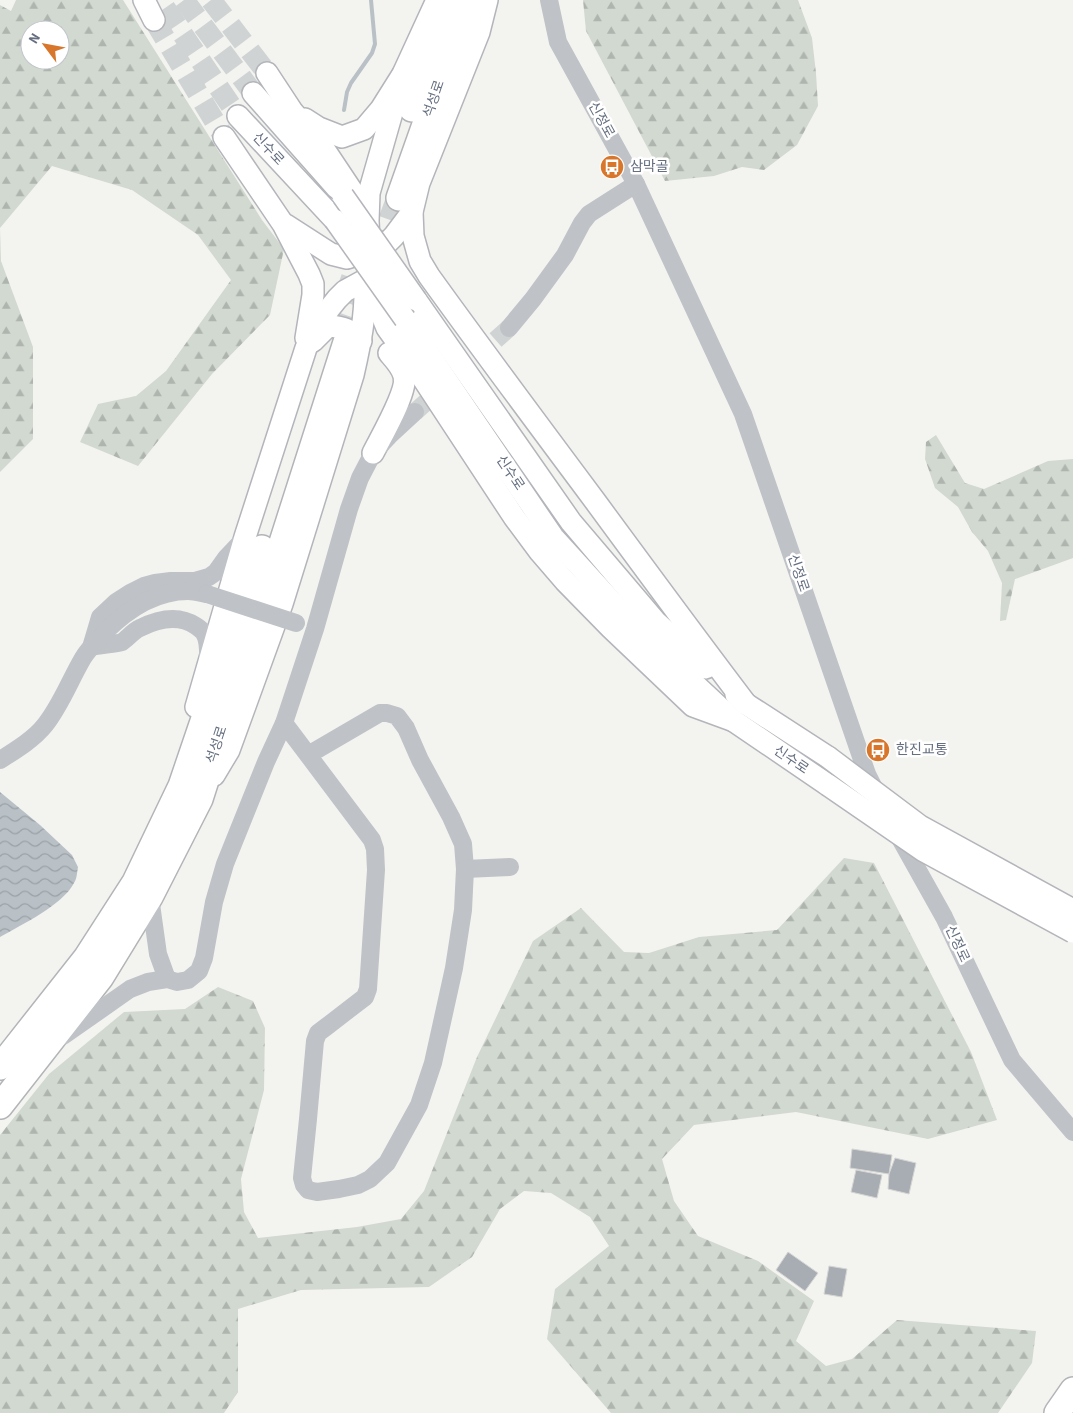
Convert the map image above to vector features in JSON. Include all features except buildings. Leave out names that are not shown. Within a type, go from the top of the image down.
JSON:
[{"type":"highway","name":"석성로","points":[[391,199],[450,0]]},
{"type":"highway","name":"석성로","points":[[391,199],[469,0]]},
{"type":"highway","name":"석성로","points":[[0,1106],[101,976],[150,897],[190,792],[347,340]]},
{"type":"highway","name":"석성로","points":[[0,1068],[86,958],[190,792]]},
{"type":"highway","points":[[1057,1413],[1073,1390]]},
{"type":"main road","points":[[144,0],[160,9]]},
{"type":"main road","points":[[292,111],[319,128],[342,138],[364,129],[381,109],[403,74],[437,0]]},
{"type":"main road","points":[[391,199],[377,200],[388,204],[405,202],[420,183],[479,32],[487,0]]},
{"type":"main road","points":[[190,792],[229,750],[282,604],[353,375],[347,340],[365,310],[368,279],[366,252],[354,194],[322,146],[292,111],[267,74]]},
{"type":"main road","points":[[283,224],[331,254],[347,258],[383,247],[394,236],[391,199],[403,74]]},
{"type":"main road","name":"신수로","points":[[253,94],[343,196],[571,522],[656,622],[740,712],[828,757],[920,826],[1073,910]]},
{"type":"main road","name":"신수로","points":[[238,116],[335,220],[405,319],[553,537],[644,637],[740,712],[828,785],[924,851],[1073,932]]},
{"type":"main road","points":[[224,137],[283,224],[304,262],[313,284],[306,348]]},
{"type":"main road","points":[[366,252],[368,222],[391,199],[420,183]]},
{"type":"main road","points":[[391,199],[413,236],[420,261],[428,276],[672,606],[740,712]]},
{"type":"main road","points":[[190,792],[190,728],[245,537],[306,348],[329,309],[346,291],[378,273],[401,267],[416,268],[428,276]]},
{"type":"main road","points":[[368,279],[387,328],[420,374],[514,517],[540,552],[565,581],[611,628],[693,706],[740,712]]},
{"type":"main road","points":[[306,348],[328,326],[342,327],[355,334],[347,340]]},
{"type":"main road","points":[[353,375],[376,354],[389,353],[397,355],[420,374]]},
{"type":"main road","points":[[373,453],[405,385],[405,376],[400,366],[389,353]]},
{"type":"street","name":"신정로","points":[[549,0],[558,42],[636,184],[743,414],[867,774],[884,810],[944,917],[1012,1060],[1073,1132]]},
{"type":"street","points":[[508,328],[533,299],[565,255],[589,214],[636,184]]},
{"type":"street","points":[[46,1047],[130,989],[148,982],[167,979],[177,982],[188,980],[198,971],[204,958],[214,902],[224,864],[262,770],[284,722],[315,629],[349,509],[360,478],[373,453],[415,412]]},
{"type":"street","points":[[91,647],[100,617],[116,602],[144,586],[171,580],[196,581],[209,577],[216,572],[245,537]]},
{"type":"street","points":[[0,760],[15,751],[43,727],[53,714],[91,647],[128,611],[145,601],[164,594],[189,591],[207,594],[315,629]]},
{"type":"street","points":[[91,647],[122,642],[132,632],[142,626],[158,621],[170,618],[182,619],[204,631],[208,641],[208,666]]},
{"type":"street","points":[[284,722],[308,755],[372,840],[375,849],[376,870],[368,989],[365,997],[318,1034],[315,1041],[302,1178],[308,1190],[317,1192],[358,1185],[370,1179],[387,1163],[419,1105],[433,1063],[454,968],[463,910],[465,868],[463,844],[451,817],[420,760],[406,728],[397,716],[380,713],[308,755]]},
{"type":"street","points":[[465,868],[510,867]]},
{"type":"street","points":[[150,897],[158,954],[167,979]]},
{"type":"green space","points":[[16,0],[123,0],[262,220],[284,249],[270,315],[212,374],[138,466],[80,442],[98,404],[136,396],[166,371],[231,280],[198,235],[132,190],[52,166],[0,228],[0,5],[11,11]]},
{"type":"green space","points":[[583,0],[798,0],[812,38],[818,106],[797,145],[764,170],[742,167],[714,176],[665,181],[586,31]]},
{"type":"green space","points":[[0,228],[1,261],[33,347],[33,439],[0,472]]},
{"type":"green space","points":[[936,435],[965,483],[984,489],[1048,461],[1073,459],[1073,558],[1015,579],[1006,620],[1000,621],[1002,583],[988,551],[972,532],[958,507],[935,488],[925,459],[926,442]]},
{"type":"green space","points":[[844,858],[874,863],[971,1052],[997,1120],[928,1139],[796,1112],[694,1125],[662,1159],[674,1201],[698,1236],[758,1261],[814,1301],[796,1341],[826,1366],[852,1359],[897,1320],[1036,1331],[1032,1363],[998,1413],[611,1413],[547,1339],[555,1289],[609,1246],[590,1217],[551,1193],[524,1191],[500,1209],[472,1257],[429,1287],[301,1290],[238,1309],[238,1392],[224,1413],[0,1413],[0,1135],[49,1074],[124,1012],[185,1009],[218,987],[253,1001],[265,1028],[264,1090],[241,1179],[244,1212],[258,1238],[357,1227],[401,1219],[424,1191],[477,1057],[533,941],[581,908],[624,952],[649,953],[699,937],[777,930]]},
{"type":"water","points":[[0,792],[40,825],[72,855],[78,867],[75,881],[61,899],[41,914],[0,937]]},
{"type":"waterway","points":[[344,110],[347,92],[351,83],[372,53],[375,44],[371,0]]},
{"type":"tunnel","points":[[184,0],[253,93]]},
{"type":"tunnel","points":[[211,0],[267,73]]},
{"type":"tunnel","points":[[165,8],[238,116]]},
{"type":"tunnel","points":[[154,20],[224,137]]},
{"type":"tunnel","points":[[378,255],[399,198]]},
{"type":"tunnel","points":[[333,337],[368,237]]},
{"type":"tunnel","points":[[415,412],[509,328]]},
{"type":"place","name":"삼막골","points":[[612,167]]},
{"type":"place","name":"한진교통","points":[[878,750]]}]
